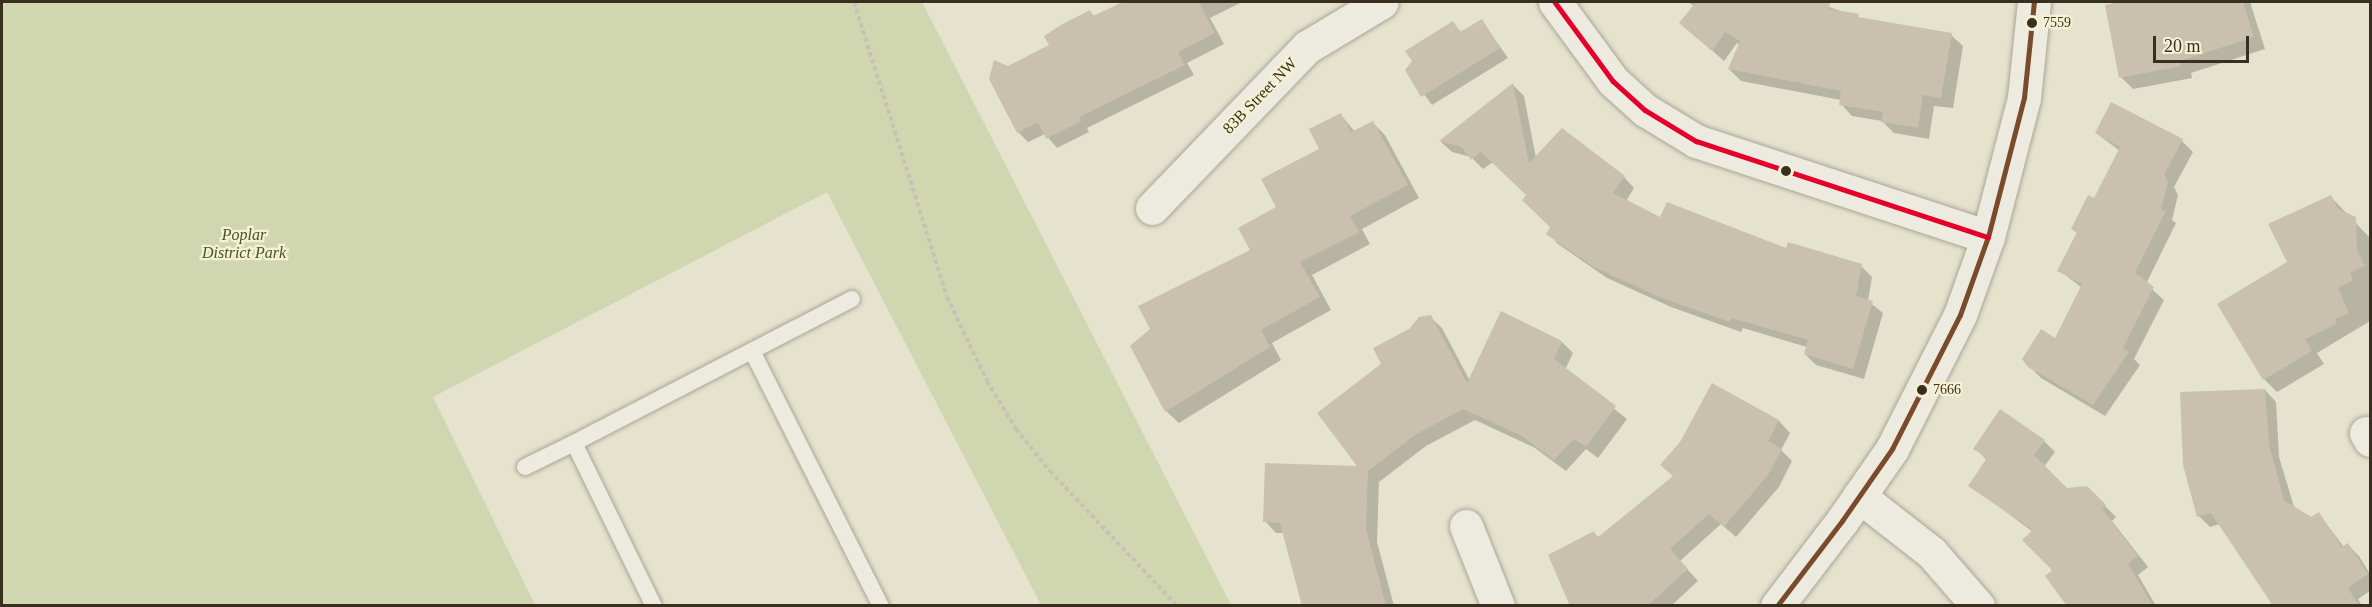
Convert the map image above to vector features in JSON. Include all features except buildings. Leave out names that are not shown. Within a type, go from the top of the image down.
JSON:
[{"type":"street","name":"83B Street NW","points":[[1152,208],[1306,47],[1382,2]]},
{"type":"street","points":[[1555,2],[1613,81],[1645,110],[1696,141],[1988,237]]},
{"type":"street","points":[[1777,606],[1892,448],[1960,315],[1988,237],[2024,98],[2034,2]]},
{"type":"street","points":[[1859,496],[1931,552],[1978,606]]},
{"type":"street","points":[[1466,526],[1498,606]]},
{"type":"lane","points":[[525,467],[852,299]]},
{"type":"lane","points":[[752,351],[880,606]]},
{"type":"lane","points":[[574,443],[654,606]]},
{"type":"path","points":[[854,2],[947,297],[987,381],[1016,429],[1050,471],[1177,606]]},
{"type":"green space","name":"Poplar District Park","points":[[2,2],[922,2],[1231,605],[1041,605],[827,192],[433,397],[535,605],[2,605]]},
{"type":"transit line","points":[[1555,2],[1613,81],[1645,110],[1696,141],[1988,237]]},
{"type":"transit line","points":[[1777,606],[1842,521],[1892,449],[1960,315],[1988,237],[2024,98],[2034,2]]},
{"type":"place","name":"7559","points":[[2032,23]]},
{"type":"place","name":"7666","points":[[1922,390]]}]
